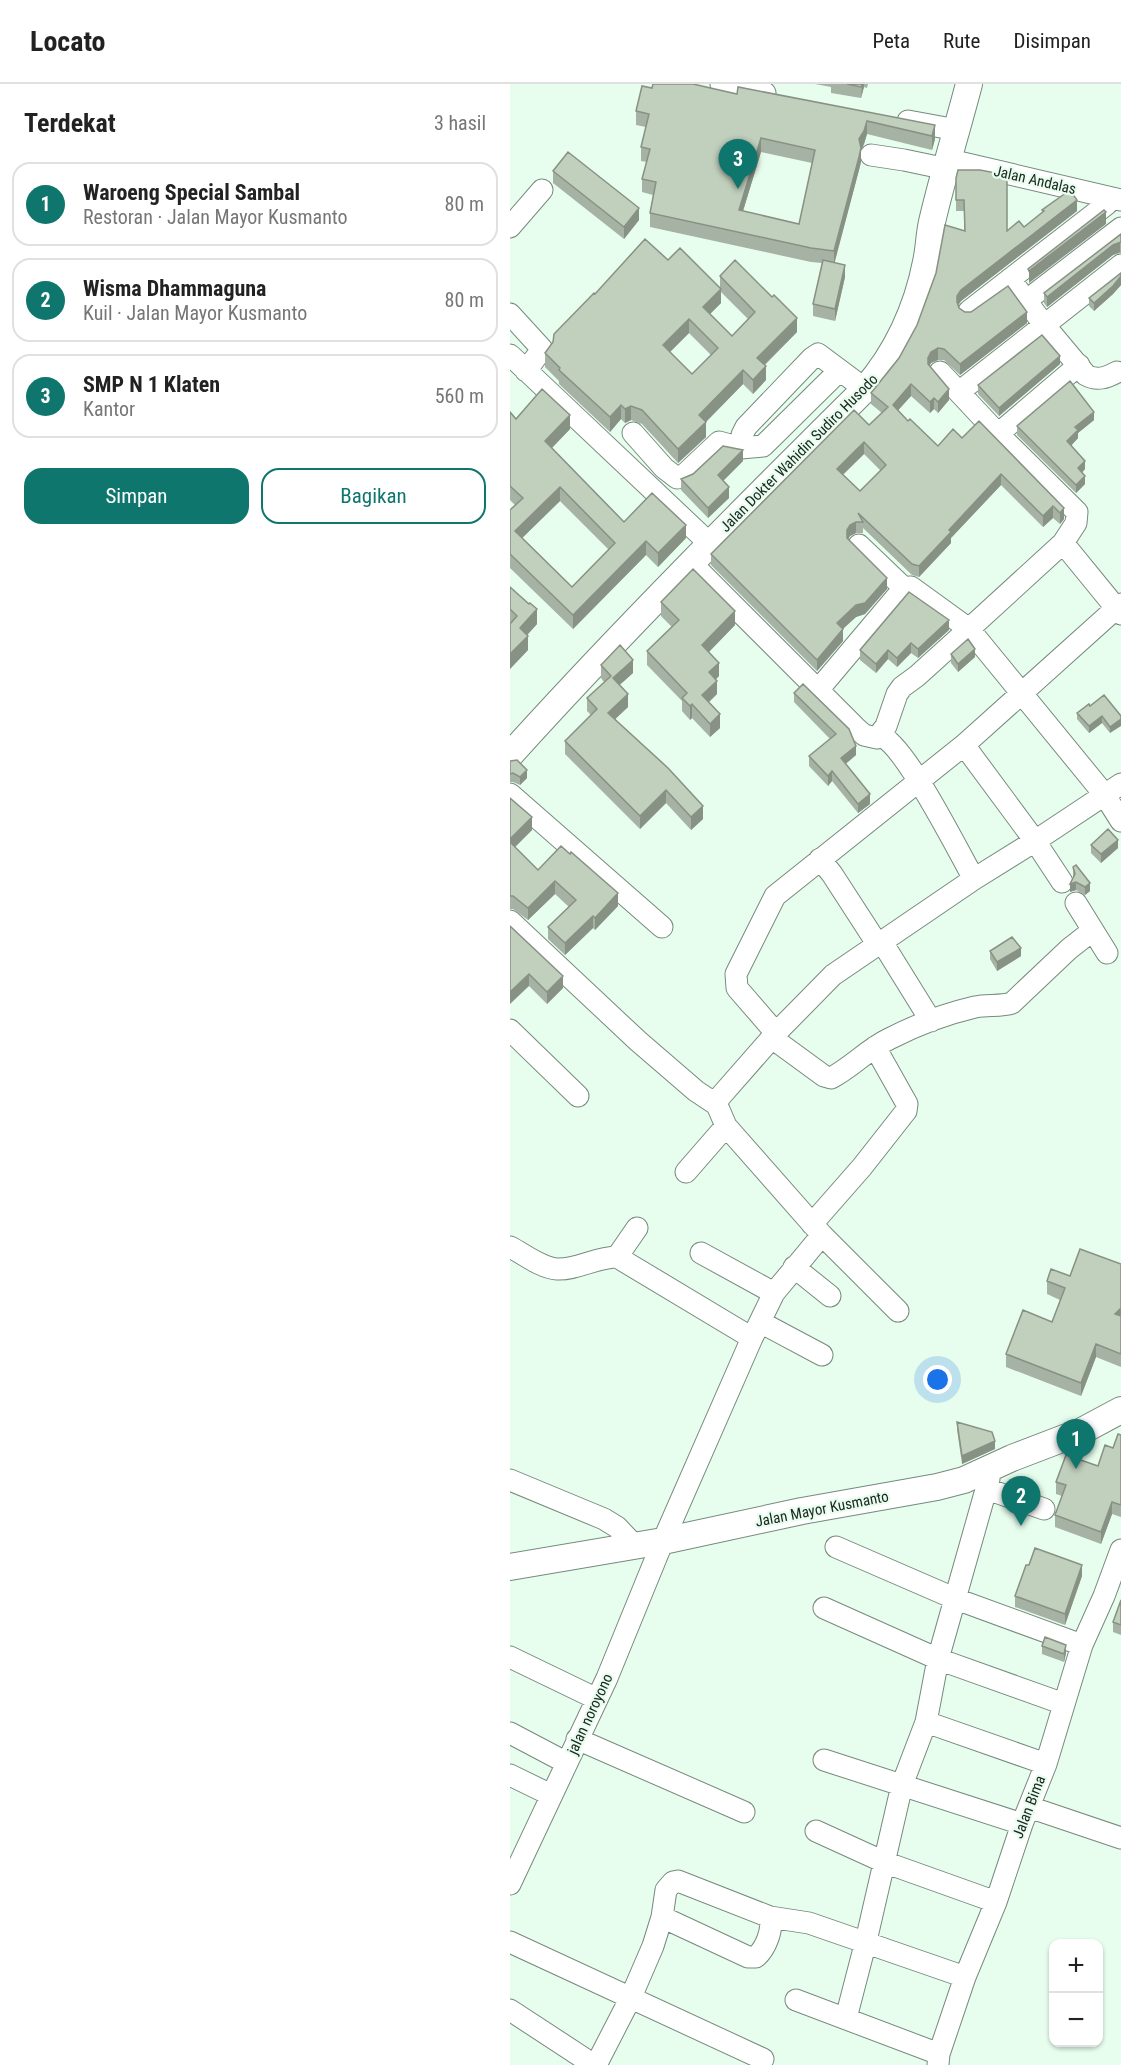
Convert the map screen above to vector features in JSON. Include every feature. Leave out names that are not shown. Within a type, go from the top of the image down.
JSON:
[{"type":"main road","name":"Jalan Dokter Wahidin Sudiro Husodo","points":[[510,755],[690,562],[866,389],[884,368],[917,295],[926,263],[932,223],[969,84]]},
{"type":"main road","name":"Jalan Mayor Kusmanto","points":[[510,1567],[663,1541],[964,1480],[987,1479],[1121,1410]]},
{"type":"street","points":[[722,84],[780,96]]},
{"type":"street","points":[[884,116],[957,130]]},
{"type":"street","name":"Jalan Andalas","points":[[871,155],[948,164],[1111,200]]},
{"type":"street","points":[[510,227],[542,190]]},
{"type":"street","points":[[969,311],[1111,200],[1121,227],[1027,300]]},
{"type":"street","points":[[958,392],[1121,265]]},
{"type":"street","points":[[1010,279],[1086,375],[1094,379],[1120,373]]},
{"type":"street","points":[[510,314],[542,349],[526,370]]},
{"type":"street","points":[[510,355],[709,543]]},
{"type":"street","points":[[998,434],[1079,365]]},
{"type":"street","points":[[633,433],[670,474],[681,478],[719,442],[741,447],[763,446],[839,371],[866,389]]},
{"type":"street","points":[[877,738],[886,726],[897,694],[902,687],[917,676],[1063,543],[1076,523],[1077,513],[940,372]]},
{"type":"street","points":[[655,490],[670,474]]},
{"type":"street","points":[[1063,543],[1120,609],[920,782],[775,896],[736,975],[737,988],[774,1036],[824,1076],[831,1078],[875,1047],[932,1021],[979,1006],[1003,1006],[1012,1003],[1069,949],[1092,931]]},
{"type":"street","points":[[859,545],[904,588]]},
{"type":"street","points":[[690,562],[864,735],[889,739],[920,782],[974,879]]},
{"type":"street","points":[[818,690],[904,588],[911,587],[969,629],[1022,692],[1112,789],[1121,821]]},
{"type":"street","points":[[964,745],[1035,841],[1062,882]]},
{"type":"street","points":[[717,1105],[719,1098],[829,978],[1112,789]]},
{"type":"street","points":[[510,794],[662,927]]},
{"type":"street","points":[[820,859],[932,1021]]},
{"type":"street","points":[[1076,903],[1107,953]]},
{"type":"street","points":[[510,921],[638,1041],[696,1091],[717,1105],[726,1126],[817,1230],[898,1311]]},
{"type":"street","points":[[510,1030],[578,1096]]},
{"type":"street","name":"jalan noroyono","points":[[510,1884],[597,1699],[663,1541],[774,1293],[862,1167],[906,1111],[907,1104],[875,1047]]},
{"type":"street","points":[[686,1172],[726,1126]]},
{"type":"street","points":[[617,1257],[637,1228]]},
{"type":"street","points":[[510,1247],[555,1269],[605,1257],[617,1257],[756,1330],[822,1355]]},
{"type":"street","points":[[701,1253],[774,1293]]},
{"type":"street","points":[[794,1267],[830,1296]]},
{"type":"street","points":[[846,2018],[902,1785],[926,1722],[938,1659],[987,1479],[1044,1509]]},
{"type":"street","points":[[510,1480],[604,1519],[617,1527],[635,1546]]},
{"type":"street","points":[[836,1546],[956,1599],[1082,1645]]},
{"type":"street","name":"Jalan Bima","points":[[938,2059],[965,1977],[996,1902],[1025,1815],[1046,1764],[1082,1645],[1113,1599],[1121,1550]]},
{"type":"street","points":[[824,1608],[938,1659],[1064,1704]]},
{"type":"street","points":[[510,1657],[597,1699]]},
{"type":"street","points":[[926,1722],[1046,1764]]},
{"type":"street","points":[[510,1733],[567,1763]]},
{"type":"street","points":[[577,1739],[744,1812]]},
{"type":"street","points":[[824,1760],[902,1785],[1121,1838]]},
{"type":"street","points":[[510,1775],[551,1795]]},
{"type":"street","points":[[816,1831],[884,1862],[996,1902]]},
{"type":"street","points":[[510,2010],[595,2065],[631,1997],[653,1946],[662,1917],[666,1890],[673,1882],[678,1881],[770,1917],[809,1923],[965,1977]]},
{"type":"street","points":[[662,1917],[748,1957],[756,1957],[764,1947],[772,1926],[770,1917]]},
{"type":"street","points":[[510,1942],[763,2059]]},
{"type":"street","points":[[796,2000],[846,2018],[938,2059]]},
{"type":"building","points":[[653,84],[693,84],[737,94],[738,87],[935,125],[932,136],[867,121],[859,139],[861,148],[859,157],[834,251],[811,248],[650,213],[656,182],[642,179],[650,149],[641,147],[649,114],[636,111],[642,86],[652,88]],"holes":[[[761,138],[815,150],[799,224],[739,210]]]},
{"type":"building","points":[[568,152],[639,208],[624,227],[553,171]]},
{"type":"building","points":[[958,170],[980,170],[1007,175],[1007,231],[1019,221],[1024,227],[1044,211],[1042,210],[1070,190],[1077,200],[961,290],[957,296],[959,308],[965,312],[971,312],[1008,286],[1027,312],[960,364],[944,349],[938,348],[931,352],[928,364],[949,389],[938,402],[934,398],[930,402],[911,384],[893,405],[938,446],[953,429],[962,438],[979,421],[1064,508],[1060,513],[1053,506],[1043,516],[1001,474],[919,566],[912,564],[858,513],[863,522],[850,525],[847,538],[887,578],[865,603],[856,605],[837,623],[843,629],[817,660],[711,554],[854,410],[869,425],[888,407],[871,393],[899,358],[917,325],[936,273],[945,225],[965,231],[964,200],[956,200]],"holes":[[[864,442],[886,465],[860,491],[837,469]]]},
{"type":"building","points":[[1104,210],[1106,212],[1029,271],[1028,269]]},
{"type":"building","points":[[1121,234],[1121,242],[1113,245],[1047,297],[1044,293]]},
{"type":"building","points":[[645,239],[668,260],[680,248],[721,289],[703,307],[732,336],[755,312],[720,276],[735,260],[797,318],[757,358],[766,366],[753,380],[743,370],[699,415],[706,422],[678,449],[642,410],[631,406],[625,409],[621,405],[610,417],[559,370],[560,368],[545,353],[553,342],[554,334],[595,294]],"holes":[[[689,319],[718,348],[692,374],[663,345]]]},
{"type":"building","points":[[823,260],[845,265],[835,309],[813,304]]},
{"type":"building","points":[[1121,273],[1113,286],[1094,303],[1089,298]]},
{"type":"building","points":[[1042,335],[1060,356],[999,408],[978,385]]},
{"type":"building","points":[[1070,381],[1094,412],[1075,427],[1078,430],[1067,441],[1085,461],[1078,468],[1085,476],[1076,485],[1017,426]]},
{"type":"building","points":[[542,389],[570,415],[545,441],[624,522],[652,493],[686,525],[658,553],[646,541],[573,615],[510,554],[510,510],[523,498],[510,486],[510,412],[516,419]],"holes":[[[560,487],[615,543],[572,587],[515,531]]]},
{"type":"building","points":[[723,446],[743,450],[718,475],[729,487],[708,508],[681,479],[693,474]]},
{"type":"building","points":[[693,569],[735,611],[702,645],[719,663],[709,672],[717,681],[702,695],[720,714],[710,724],[692,704],[690,706],[682,698],[687,693],[647,651],[679,620],[661,602]]},
{"type":"building","points":[[510,587],[537,609],[520,628],[528,636],[510,654],[510,624],[517,616],[510,609]]},
{"type":"building","points":[[909,592],[949,620],[918,649],[911,643],[897,658],[888,650],[876,664],[860,650]]},
{"type":"building","points":[[968,639],[975,649],[958,664],[951,654]]},
{"type":"building","points":[[620,645],[633,660],[613,678],[628,694],[608,713],[668,768],[703,806],[691,817],[666,790],[640,816],[565,741],[597,709],[587,698],[611,676],[601,665]]},
{"type":"building","points":[[803,684],[849,729],[856,746],[841,758],[870,794],[858,804],[832,771],[828,776],[809,756],[836,734],[794,693]]},
{"type":"building","points":[[1104,695],[1121,719],[1110,727],[1102,716],[1089,726],[1077,713]]},
{"type":"building","points":[[517,760],[527,770],[520,777],[513,773],[510,774],[510,761]]},
{"type":"building","points":[[510,798],[532,817],[510,839]]},
{"type":"building","points":[[1108,829],[1118,840],[1101,854],[1091,845]]},
{"type":"building","points":[[510,842],[538,870],[561,846],[618,893],[595,918],[593,916],[565,943],[548,927],[576,900],[555,881],[528,908],[510,896]]},
{"type":"building","points":[[1076,865],[1090,883],[1085,887],[1076,882],[1070,884],[1075,874],[1073,867]]},
{"type":"building","points":[[510,926],[563,976],[547,992],[529,974],[510,992]]},
{"type":"building","points":[[1012,937],[1021,948],[997,962],[990,951]]},
{"type":"building","points":[[1080,1249],[1121,1264],[1121,1308],[1115,1314],[1121,1316],[1121,1354],[1096,1344],[1081,1383],[1006,1354],[1023,1310],[1052,1322],[1065,1288],[1047,1281],[1051,1269],[1070,1276]]},
{"type":"building","points":[[957,1422],[992,1432],[995,1441],[962,1456]]},
{"type":"building","points":[[1118,1434],[1121,1435],[1121,1505],[1112,1502],[1101,1532],[1055,1515],[1066,1485],[1056,1482],[1066,1455],[1098,1466],[1105,1445],[1113,1448]]},
{"type":"building","points":[[1035,1548],[1082,1565],[1065,1614],[1015,1596]]},
{"type":"building","points":[[1121,1600],[1121,1625],[1113,1622]]},
{"type":"building","points":[[1045,1637],[1066,1645],[1064,1654],[1042,1646]]},
{"type":"place","name":"SMP N 1 Klaten","points":[[738,189]]},
{"type":"place","name":"Waroeng Special Sambal","points":[[1076,1469]]},
{"type":"place","name":"Wisma Dhammaguna","points":[[1021,1526]]}]
